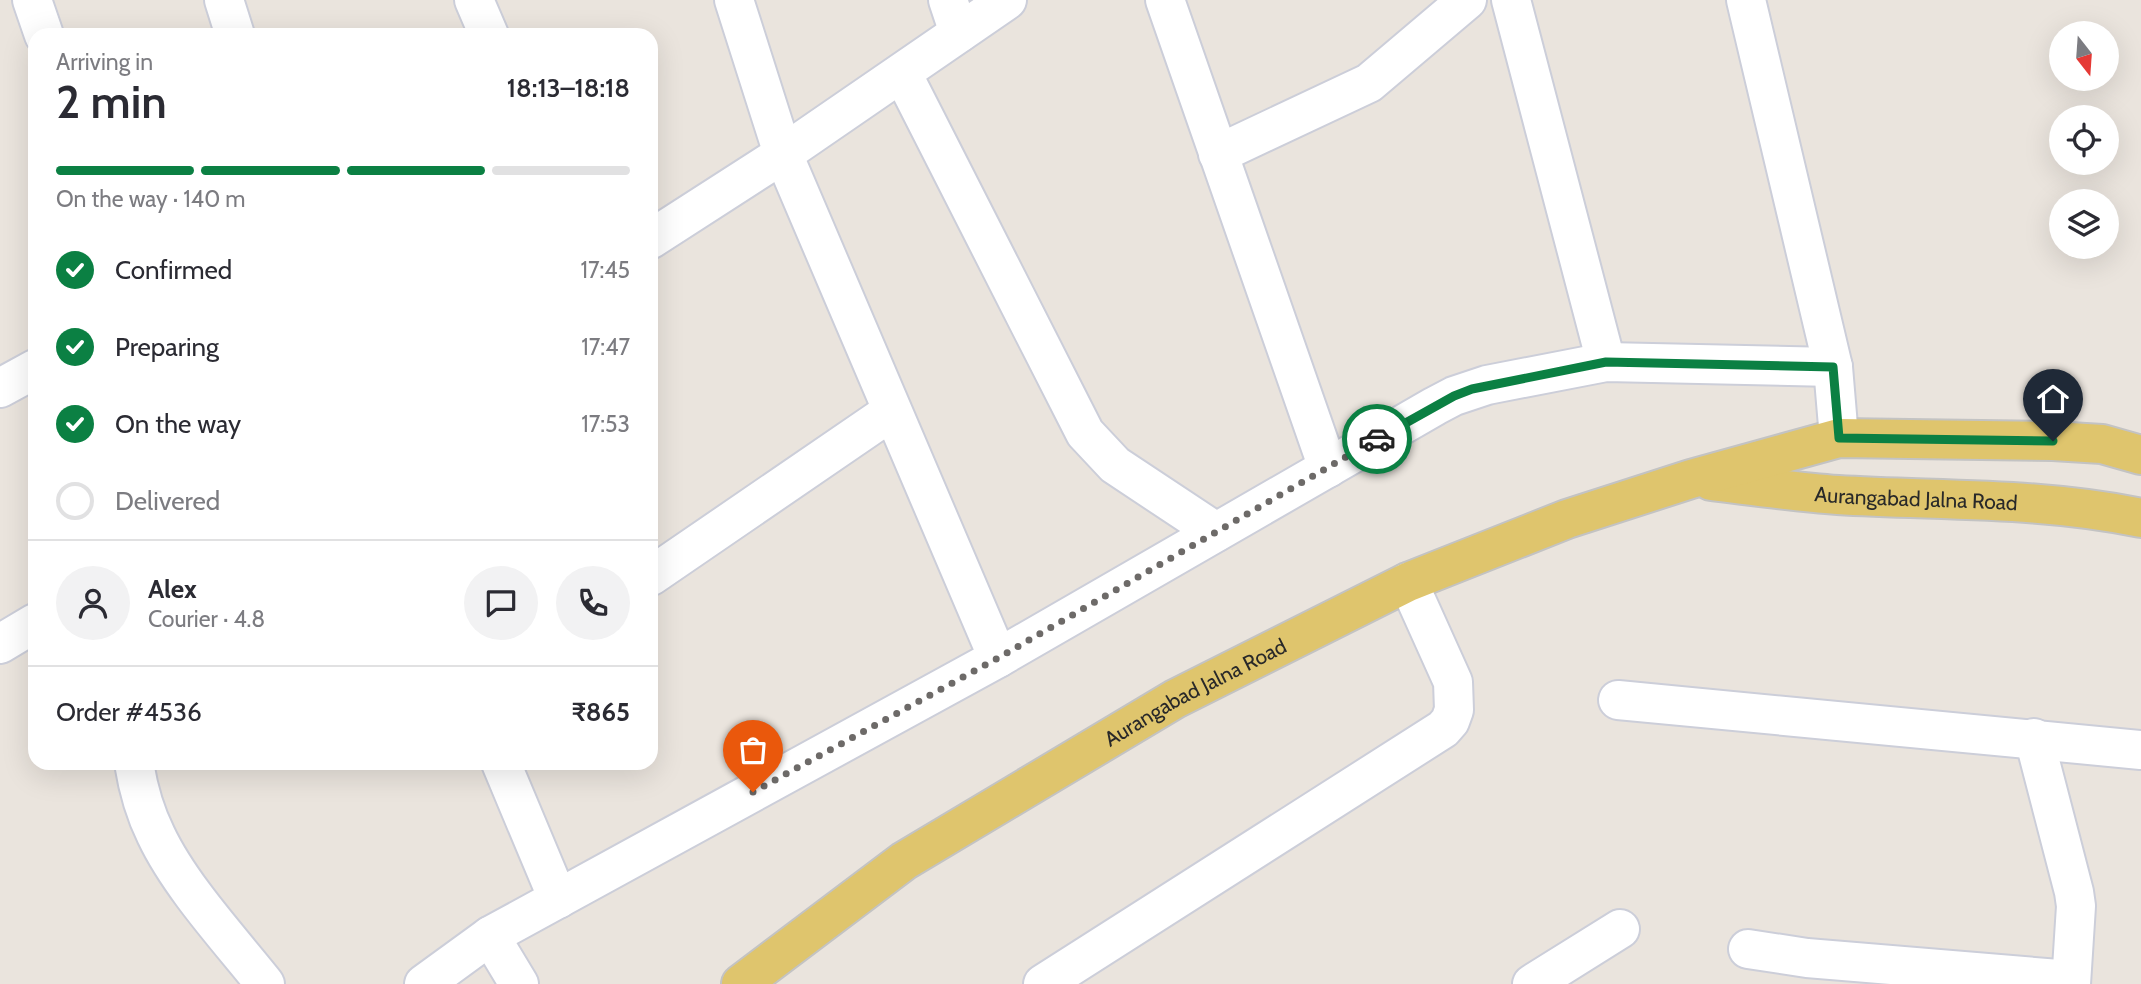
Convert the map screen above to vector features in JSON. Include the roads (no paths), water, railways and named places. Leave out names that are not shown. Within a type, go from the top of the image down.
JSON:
[{"type":"main road","name":"Aurangabad Jalna Road","points":[[741,984],[915,853],[1175,699],[1408,582],[1567,519],[1690,479],[1839,438],[2053,441],[2102,444],[2141,455]]},
{"type":"main road","name":"Aurangabad Jalna Road","points":[[1690,479],[1836,495],[2053,505],[2102,510],[2141,518]]},
{"type":"street","points":[[32,0],[42,28]]},
{"type":"street","points":[[224,0],[234,28]]},
{"type":"street","points":[[474,0],[486,28]]},
{"type":"street","points":[[734,0],[783,154],[998,658]]},
{"type":"street","points":[[658,234],[902,73],[954,17],[1007,0]]},
{"type":"street","points":[[1165,0],[1328,468]]},
{"type":"street","points":[[1219,154],[1369,83],[1467,0]]},
{"type":"street","points":[[1511,0],[1606,362]]},
{"type":"street","points":[[1746,0],[1833,367],[1839,438]]},
{"type":"street","points":[[902,73],[1085,433],[1115,465],[1216,532]]},
{"type":"street","points":[[424,984],[490,936],[998,658],[1454,396],[1487,385],[1606,362],[1833,367]]},
{"type":"street","points":[[0,388],[28,373]]},
{"type":"street","points":[[658,571],[892,411]]},
{"type":"street","points":[[1043,984],[1443,729],[1454,710],[1453,682],[1408,582]]},
{"type":"street","points":[[0,644],[28,627]]},
{"type":"street","points":[[1618,700],[2141,750]]},
{"type":"street","points":[[1748,949],[1812,971],[2071,982],[2076,906],[2074,892],[2034,738]]},
{"type":"street","points":[[136,770],[145,810],[156,837],[189,889],[265,984]]},
{"type":"street","points":[[504,770],[558,899]]},
{"type":"street","points":[[1532,984],[1620,929]]},
{"type":"street","points":[[490,936],[519,984]]}]
